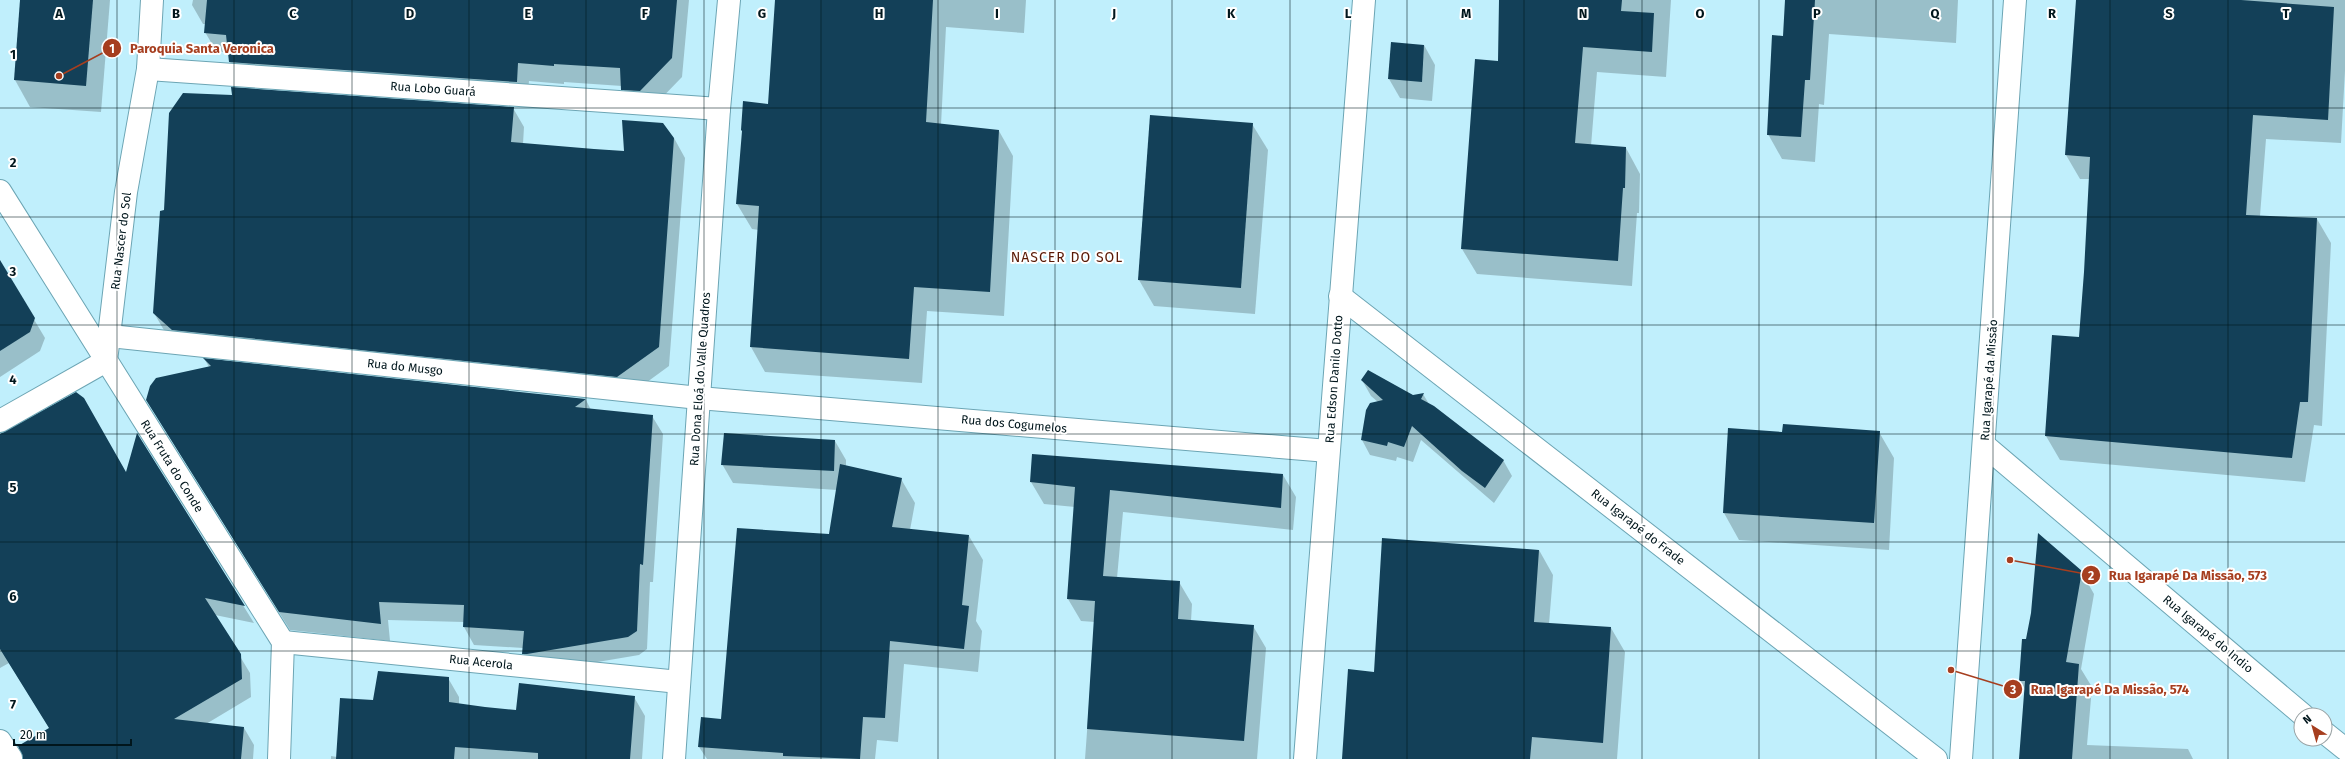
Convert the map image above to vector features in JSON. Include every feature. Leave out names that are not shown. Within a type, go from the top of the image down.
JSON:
[{"type":"street","name":"Rua Nascer do Sol","points":[[106,361],[126,192],[148,70],[152,0]]},
{"type":"street","name":"Rua Dona Eloá do Valle Quadros","points":[[674,759],[718,110],[729,0]]},
{"type":"street","name":"Rua Edson Danilo Dotto","points":[[1305,759],[1364,0]]},
{"type":"street","name":"Rua Igarapé da Missão","points":[[1961,759],[2016,0]]},
{"type":"street","name":"Rua Lobo Guará","points":[[148,70],[718,110]]},
{"type":"street","name":"Rua Fruta do Conde","points":[[0,191],[283,642]]},
{"type":"street","name":"Rua Igarapé do Frade","points":[[1340,296],[1936,759]]},
{"type":"street","name":"Rua do Musgo","points":[[110,336],[699,398]]},
{"type":"street","points":[[0,421],[106,361]]},
{"type":"street","name":"Rua dos Cogumelos","points":[[699,398],[1328,451]]},
{"type":"street","name":"Rua Igarapé do Indio","points":[[1984,445],[2295,707]]},
{"type":"street","points":[[279,759],[283,642]]},
{"type":"street","name":"Rua Acerola","points":[[283,642],[679,682]]},
{"type":"street","points":[[2333,739],[2345,749]]},
{"type":"building","points":[[20,0],[93,0],[86,86],[14,80]]},
{"type":"building","points":[[207,0],[677,0],[672,58],[640,91],[621,90],[620,68],[554,64],[554,66],[518,63],[517,82],[229,62],[226,35],[204,33]]},
{"type":"building","points":[[775,0],[933,0],[926,122],[999,130],[990,292],[914,287],[909,359],[750,347],[759,206],[736,204],[743,101],[768,104]]},
{"type":"building","points":[[1499,0],[1622,0],[1621,11],[1654,13],[1652,52],[1583,47],[1575,143],[1626,147],[1625,188],[1623,188],[1618,261],[1461,249],[1475,59],[1498,61]]},
{"type":"building","points":[[1785,0],[1815,0],[1810,80],[1805,80],[1801,137],[1767,135],[1772,35],[1783,36]]},
{"type":"building","points":[[2076,0],[2241,0],[2334,7],[2328,120],[2253,115],[2246,215],[2317,218],[2308,402],[2300,402],[2292,458],[2045,436],[2052,335],[2079,337],[2084,272],[2090,157],[2065,155]]},
{"type":"building","points":[[1391,42],[1424,45],[1422,82],[1388,79]]},
{"type":"building","points":[[231,87],[514,107],[511,142],[594,149],[624,151],[622,120],[663,123],[674,138],[659,347],[617,377],[172,330],[153,313],[160,211],[164,210],[169,113],[183,93],[232,95]]},
{"type":"building","points":[[1150,115],[1253,123],[1241,288],[1138,280]]},
{"type":"building","points":[[0,260],[35,318],[30,332],[0,351]]},
{"type":"building","points":[[203,358],[586,399],[575,407],[653,415],[643,565],[640,564],[637,631],[628,637],[522,654],[524,631],[463,627],[464,605],[379,602],[381,624],[279,612],[146,400],[150,386],[156,378],[211,366]]},
{"type":"building","points":[[1368,370],[1413,395],[1424,393],[1421,399],[1434,406],[1504,460],[1485,488],[1462,471],[1412,426],[1404,447],[1388,442],[1387,446],[1361,440],[1366,410],[1370,403],[1383,400],[1361,380]]},
{"type":"building","points":[[76,392],[84,398],[126,472],[137,433],[245,606],[205,598],[241,654],[242,679],[174,719],[244,727],[241,759],[23,759],[18,746],[49,728],[0,649],[0,434]]},
{"type":"building","points":[[1783,424],[1880,431],[1874,523],[1723,513],[1728,428],[1782,432]]},
{"type":"building","points":[[724,433],[835,440],[834,471],[721,465]]},
{"type":"building","points":[[1032,454],[1283,474],[1281,508],[1110,490],[1103,576],[1180,581],[1178,619],[1254,625],[1244,741],[1087,729],[1095,601],[1067,599],[1075,487],[1030,482]]},
{"type":"building","points":[[840,464],[902,478],[892,527],[969,535],[962,605],[969,606],[964,649],[890,641],[885,718],[863,717],[860,759],[783,756],[783,753],[698,747],[701,717],[721,719],[737,528],[829,534]]},
{"type":"building","points":[[2038,533],[2082,571],[2066,662],[2079,664],[2072,759],[2019,759],[2025,681],[2019,681],[2022,639],[2026,639],[2031,613]]},
{"type":"building","points":[[1382,538],[1539,550],[1534,622],[1611,627],[1603,743],[1532,737],[1530,759],[1342,759],[1348,669],[1374,672]]},
{"type":"building","points":[[378,671],[449,677],[449,702],[485,707],[516,710],[519,683],[635,696],[630,759],[538,759],[538,753],[455,747],[454,759],[336,759],[340,698],[373,700]]},
{"type":"place","name":"Paroquia Santa Veronica","points":[[59,76]]},
{"type":"place","name":"Rua Igarapé Da Missão, 573","points":[[2010,560]]},
{"type":"place","name":"Rua Igarapé Da Missão, 574","points":[[1951,670]]},
{"type":"district","name":"NASCER DO SOL","points":[[1067,257]]}]
